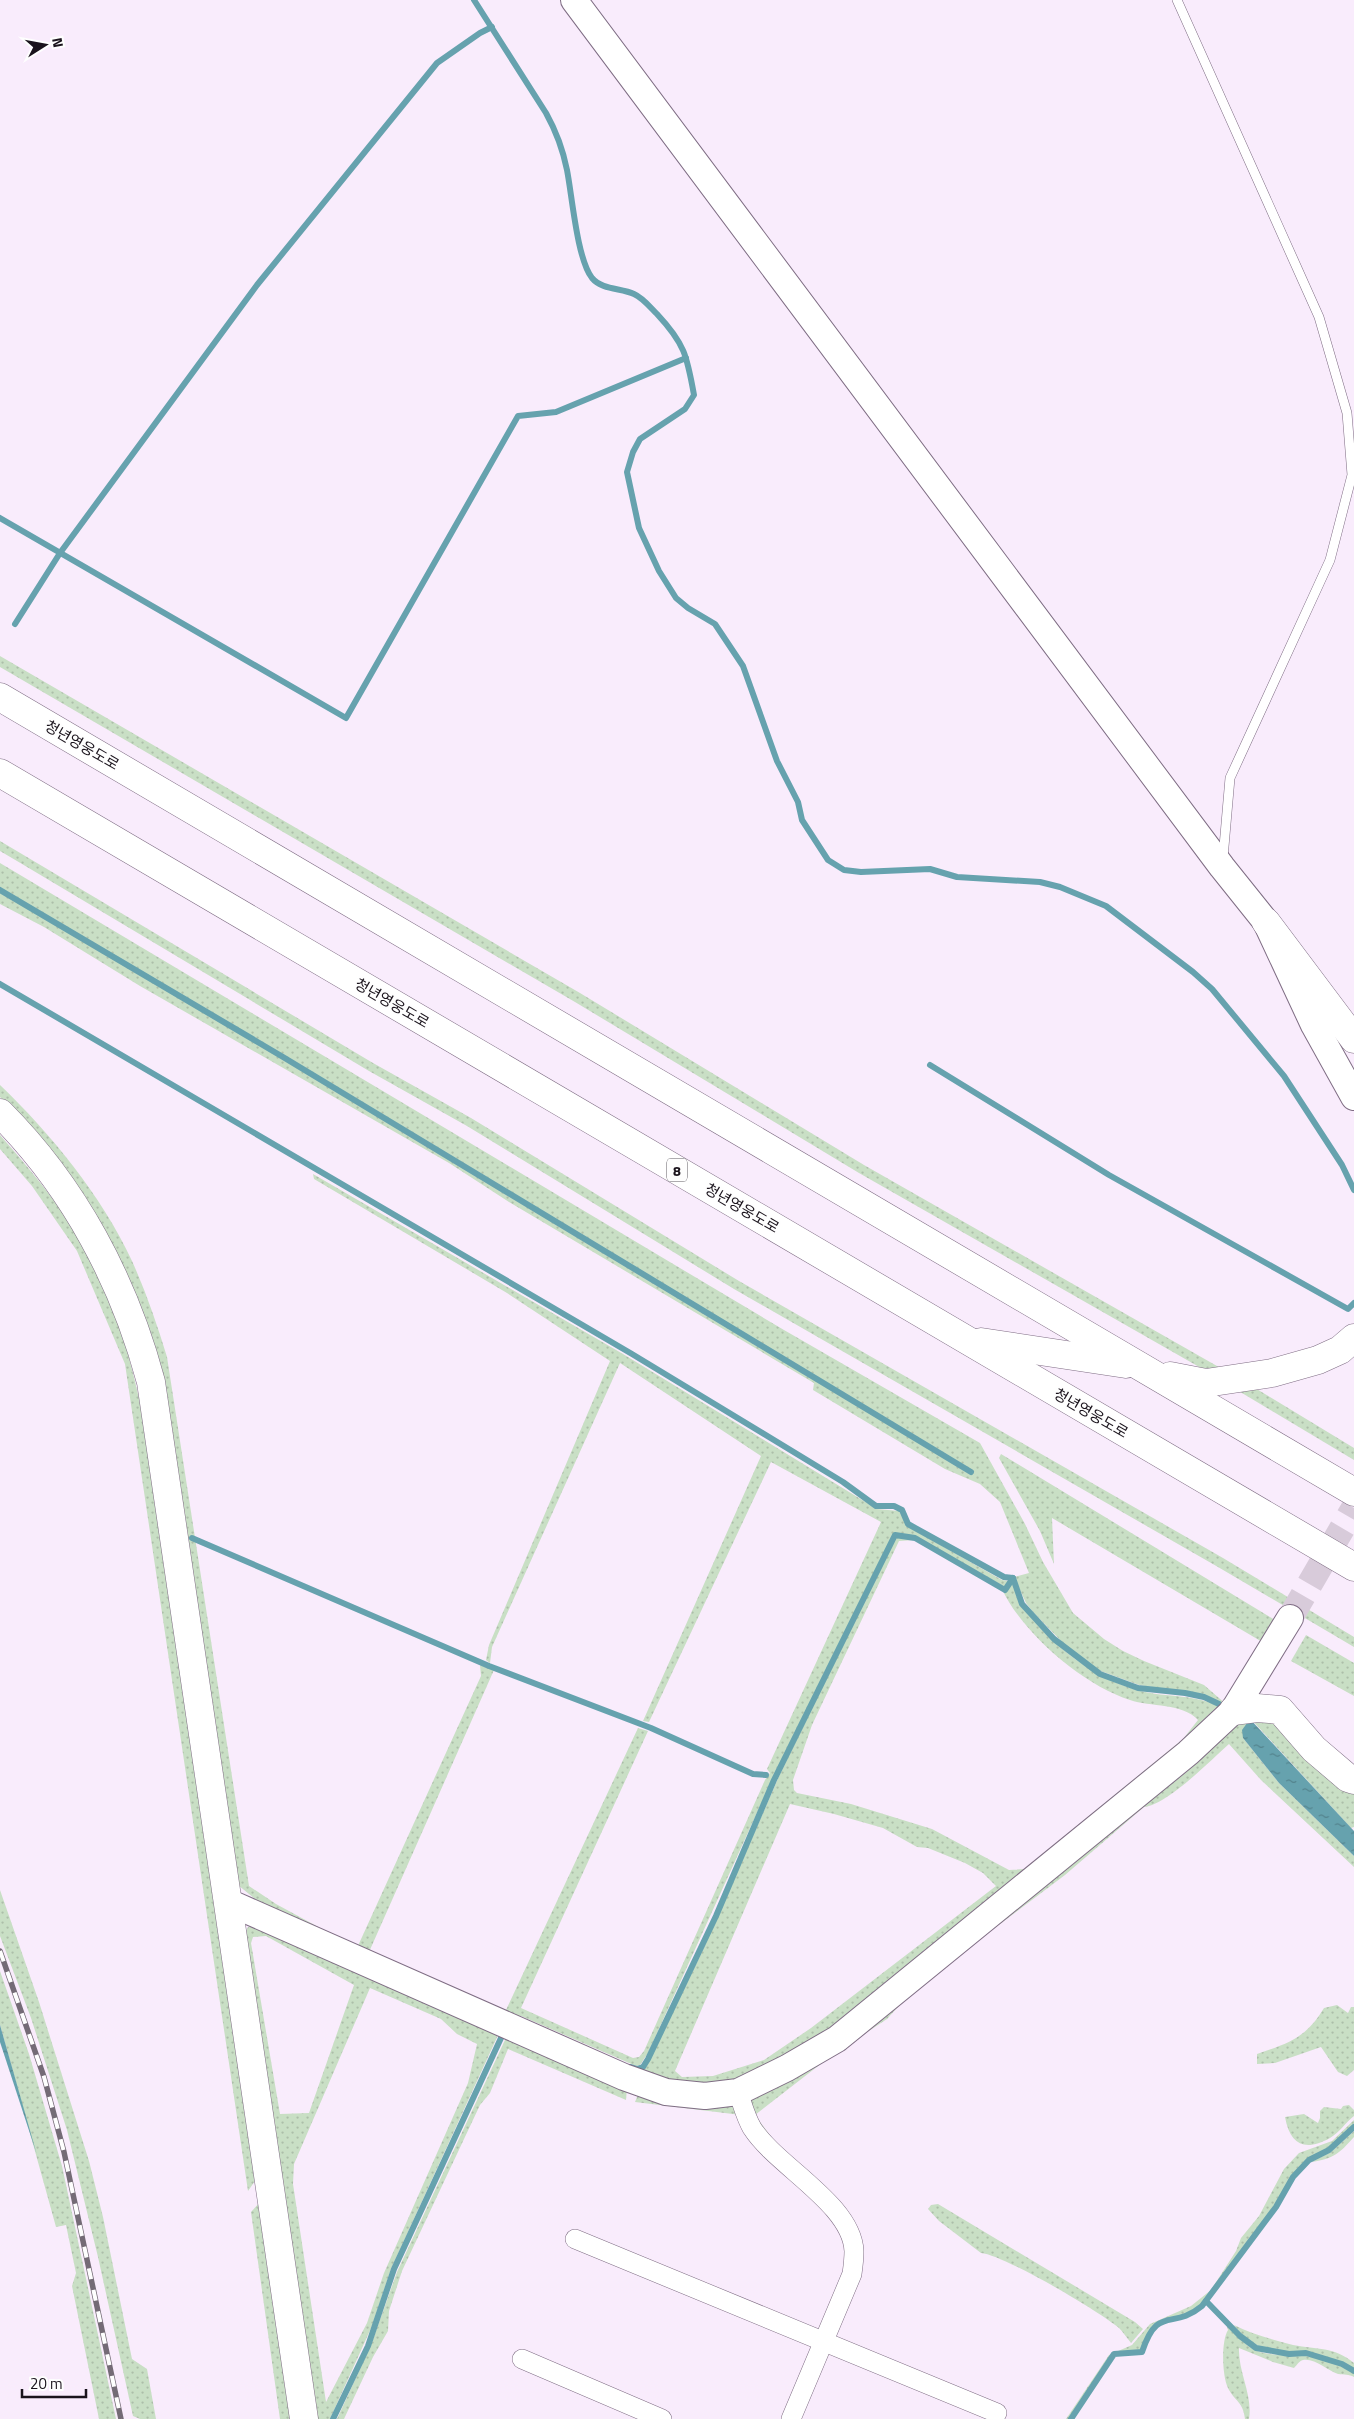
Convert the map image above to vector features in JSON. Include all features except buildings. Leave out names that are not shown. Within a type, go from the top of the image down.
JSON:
[{"type":"main road","name":"청년영웅도로","points":[[0,697],[1354,1492]]},
{"type":"main road","name":"청년영웅도로","points":[[0,772],[1354,1567]]},
{"type":"main road","points":[[1266,922],[1354,1039]]},
{"type":"main road","points":[[0,1113],[57,1178],[88,1226],[121,1294],[142,1349],[151,1382],[304,2419]]},
{"type":"main road","points":[[967,1340],[1140,1366],[1178,1379],[1206,1383],[1272,1372],[1318,1360],[1340,1350],[1354,1338]]},
{"type":"main road","points":[[1233,1711],[1257,1708],[1280,1710],[1314,1749],[1348,1778],[1354,1780]]},
{"type":"street","points":[[574,0],[1222,868],[1266,922],[1314,1025],[1354,1096]]},
{"type":"street","points":[[228,1902],[624,2077],[666,2092],[705,2096],[738,2092],[837,2039],[1188,1753],[1233,1711],[1290,1618]]},
{"type":"street","points":[[738,2092],[752,2128],[782,2160],[832,2206],[845,2224],[854,2250],[852,2274],[791,2419]]},
{"type":"street","points":[[575,2239],[997,2413]]},
{"type":"street","points":[[522,2359],[662,2419]]},
{"type":"lane","points":[[1177,0],[1319,317],[1347,413],[1352,475],[1330,560],[1230,778],[1222,868]]},
{"type":"green space","points":[[0,656],[580,993],[864,1165],[1224,1370],[1201,1368],[859,1173],[575,1002],[0,667]]},
{"type":"green space","points":[[0,841],[373,1063],[471,1118],[739,1281],[1223,1558],[1354,1637],[1354,1647],[734,1289],[467,1126],[369,1071],[0,851]]},
{"type":"green space","points":[[0,863],[784,1330],[980,1443],[1025,1524],[1043,1562],[1073,1613],[1104,1639],[1123,1651],[1204,1685],[1227,1705],[1204,1695],[1139,1685],[1098,1670],[1065,1645],[1026,1603],[1014,1577],[1029,1573],[1000,1502],[980,1484],[945,1469],[813,1390],[814,1383],[509,1202],[449,1163],[140,986],[44,927],[0,904]]},
{"type":"green space","points":[[0,1085],[56,1145],[106,1213],[132,1261],[151,1308],[167,1357],[249,1886],[276,1904],[357,1948],[481,1676],[480,1665],[494,1670],[369,1952],[506,2010],[638,1728],[648,1731],[521,2008],[633,2058],[639,2057],[644,2051],[765,1780],[770,1773],[767,1769],[881,1522],[771,1462],[649,1722],[643,1721],[761,1456],[620,1363],[492,1647],[490,1663],[486,1660],[489,1645],[610,1361],[507,1293],[314,1179],[313,1174],[623,1354],[877,1509],[899,1511],[907,1526],[1002,1580],[1009,1581],[1005,1587],[915,1536],[894,1533],[775,1773],[648,2053],[640,2065],[636,2066],[521,2016],[510,2021],[266,1908],[238,1885],[165,1405],[20,1118],[0,1097]]},
{"type":"green space","points":[[0,1135],[57,1204],[93,1261],[110,1300],[135,1380],[148,1441],[257,2178],[248,2191],[125,1364],[77,1251],[32,1186],[0,1149]]},
{"type":"green space","points":[[1250,1385],[1354,1448],[1354,1460],[1232,1387]]},
{"type":"green space","points":[[1001,1454],[1280,1623],[1264,1643],[1052,1518],[1054,1564],[1040,1531],[999,1458]]},
{"type":"green space","points":[[896,1537],[914,1540],[899,1541],[812,1725],[793,1780],[794,1790],[797,1793],[851,1804],[932,1829],[1009,1870],[1024,1869],[1183,1739],[1198,1720],[1192,1715],[1175,1708],[1138,1702],[1112,1693],[1093,1683],[1056,1656],[1039,1640],[1011,1606],[1002,1589],[1006,1591],[1012,1582],[1020,1600],[1046,1634],[1062,1649],[1099,1674],[1137,1690],[1192,1698],[1214,1704],[1226,1710],[829,2032],[752,2079],[679,2086],[641,2071],[647,2065],[700,1956],[780,1774]],"holes":[[[790,1804],[883,1828],[917,1847],[928,1848],[965,1863],[983,1873],[996,1886],[811,2028],[764,2060],[713,2076],[682,2077],[675,2071]]]},
{"type":"green space","points":[[1306,1635],[1354,1663],[1354,1696],[1291,1661]]},
{"type":"green space","points":[[1267,1716],[1354,1789],[1354,1827],[1351,1828],[1251,1719],[1243,1738],[1279,1783],[1354,1856],[1354,1867],[1261,1780],[1229,1744],[1176,1790],[1164,1799],[1144,1807],[1065,1875],[915,1988],[887,2019],[831,2056],[755,2115],[784,2158],[754,2127],[750,2101],[1242,1717]]},
{"type":"green space","points":[[0,1890],[39,2002],[89,2161],[103,2217],[132,2359],[147,2369],[156,2419],[140,2419],[133,2416],[98,2257],[67,2130],[31,2018],[0,1936]]},
{"type":"green space","points":[[256,1926],[499,2033],[391,2269],[372,2326],[330,2419],[315,2419],[245,1933],[248,1927]],"holes":[[[266,1936],[354,1985],[309,2113],[280,2114],[251,1943],[253,1937]],[[370,1988],[441,2019],[457,2034],[477,2044],[468,2083],[384,2273],[367,2323],[326,2402],[293,2184],[294,2164]]]},
{"type":"green space","points":[[0,1971],[29,2054],[62,2166],[116,2419],[99,2419],[72,2286],[76,2273],[66,2225],[56,2227],[0,2025]]},
{"type":"green space","points":[[1337,2005],[1348,2013],[1351,2007],[1354,2007],[1354,2070],[1347,2076],[1338,2072],[1321,2047],[1275,2063],[1257,2064],[1257,2054],[1288,2043],[1303,2033],[1324,2008]]},
{"type":"green space","points":[[513,2037],[627,2088],[626,2100],[508,2049],[490,2093],[480,2105],[402,2271],[389,2311],[388,2331],[373,2357],[344,2419],[337,2419],[371,2345],[397,2272],[505,2040]]},
{"type":"green space","points":[[639,2092],[735,2105],[741,2115],[635,2102]]},
{"type":"green space","points":[[1349,2105],[1354,2110],[1354,2116],[1333,2136],[1313,2145],[1306,2145],[1295,2140],[1287,2127],[1285,2117],[1304,2114],[1318,2123],[1320,2111],[1324,2107],[1341,2109],[1343,2106]]},
{"type":"green space","points":[[1354,2120],[1354,2125],[1329,2148],[1308,2159],[1291,2176],[1275,2206],[1201,2305],[1191,2312],[1159,2321],[1147,2336],[1141,2351],[1114,2353],[1132,2345],[1150,2324],[1191,2306],[1211,2290],[1236,2251],[1241,2238],[1259,2216],[1284,2169],[1299,2153],[1332,2141]]},
{"type":"green space","points":[[1354,2131],[1354,2137],[1340,2152],[1325,2159],[1311,2162],[1331,2152]]},
{"type":"green space","points":[[260,2202],[292,2419],[280,2419],[251,2212]]},
{"type":"green space","points":[[938,2204],[1135,2322],[1143,2329],[1131,2343],[1119,2328],[1073,2297],[1009,2263],[981,2253],[939,2221],[928,2209],[931,2205]]},
{"type":"green space","points":[[1226,2323],[1244,2342],[1257,2351],[1269,2354],[1301,2355],[1319,2358],[1349,2370],[1354,2373],[1354,2377],[1338,2374],[1308,2360],[1300,2361],[1294,2368],[1273,2362],[1239,2348],[1239,2357],[1250,2410],[1249,2419],[1245,2419],[1241,2405],[1228,2388],[1224,2375],[1223,2350],[1228,2330]]},
{"type":"green space","points":[[1234,2325],[1255,2334],[1293,2345],[1332,2351],[1354,2363],[1354,2369],[1312,2353],[1283,2353],[1267,2349],[1245,2337]]},
{"type":"green space","points":[[1113,2353],[1070,2419],[1066,2419],[1109,2355]]},
{"type":"water","points":[[1250,1719],[1354,1831],[1354,1856],[1279,1783],[1243,1738],[1242,1730]]},
{"type":"water","points":[[0,2025],[37,2155],[0,2042]]},
{"type":"waterway","points":[[474,0],[546,113],[556,134],[567,170],[582,257],[592,278],[601,285],[629,292],[640,298],[674,334],[687,360],[694,395],[685,409],[640,439],[633,452],[627,472],[639,528],[659,571],[676,598],[688,608],[715,624],[743,666],[777,761],[798,802],[802,820],[828,860],[844,870],[861,872],[930,869],[957,877],[1040,882],[1060,887],[1106,906],[1193,972],[1212,989],[1284,1076],[1342,1165],[1354,1190]]},
{"type":"waterway","points":[[15,624],[60,553],[257,285],[437,63],[480,33],[492,27]]},
{"type":"waterway","points":[[0,518],[346,718],[518,416],[556,412],[686,358]]},
{"type":"waterway","points":[[0,890],[283,1057],[971,1472]]},
{"type":"waterway","points":[[0,984],[632,1354],[843,1482],[876,1506],[894,1506],[902,1510],[908,1524],[1004,1577],[1013,1578],[1022,1604],[1054,1639],[1100,1674],[1138,1688],[1185,1693],[1204,1697],[1219,1704]]},
{"type":"waterway","points":[[930,1065],[1109,1175],[1348,1309],[1354,1303]]},
{"type":"waterway","points":[[631,2067],[637,2069],[643,2067],[648,2059],[716,1916],[774,1780],[895,1535],[915,1538],[1005,1590],[1013,1578]]},
{"type":"waterway","points":[[192,1538],[489,1666],[651,1728],[753,1774],[766,1775]]},
{"type":"waterway","points":[[333,2419],[368,2346],[394,2269],[501,2038]]},
{"type":"waterway","points":[[1071,2419],[1114,2354],[1142,2352],[1148,2337],[1160,2323],[1182,2317],[1202,2306],[1276,2207],[1293,2177],[1309,2160],[1329,2150],[1354,2127]]},
{"type":"waterway","points":[[1206,2301],[1240,2336],[1256,2348],[1289,2354],[1306,2353],[1342,2364],[1354,2371]]},
{"type":"tunnel","points":[[1290,1618],[1354,1508]]},
{"type":"railway","points":[[0,1951],[44,2077],[64,2152],[121,2419]]}]
